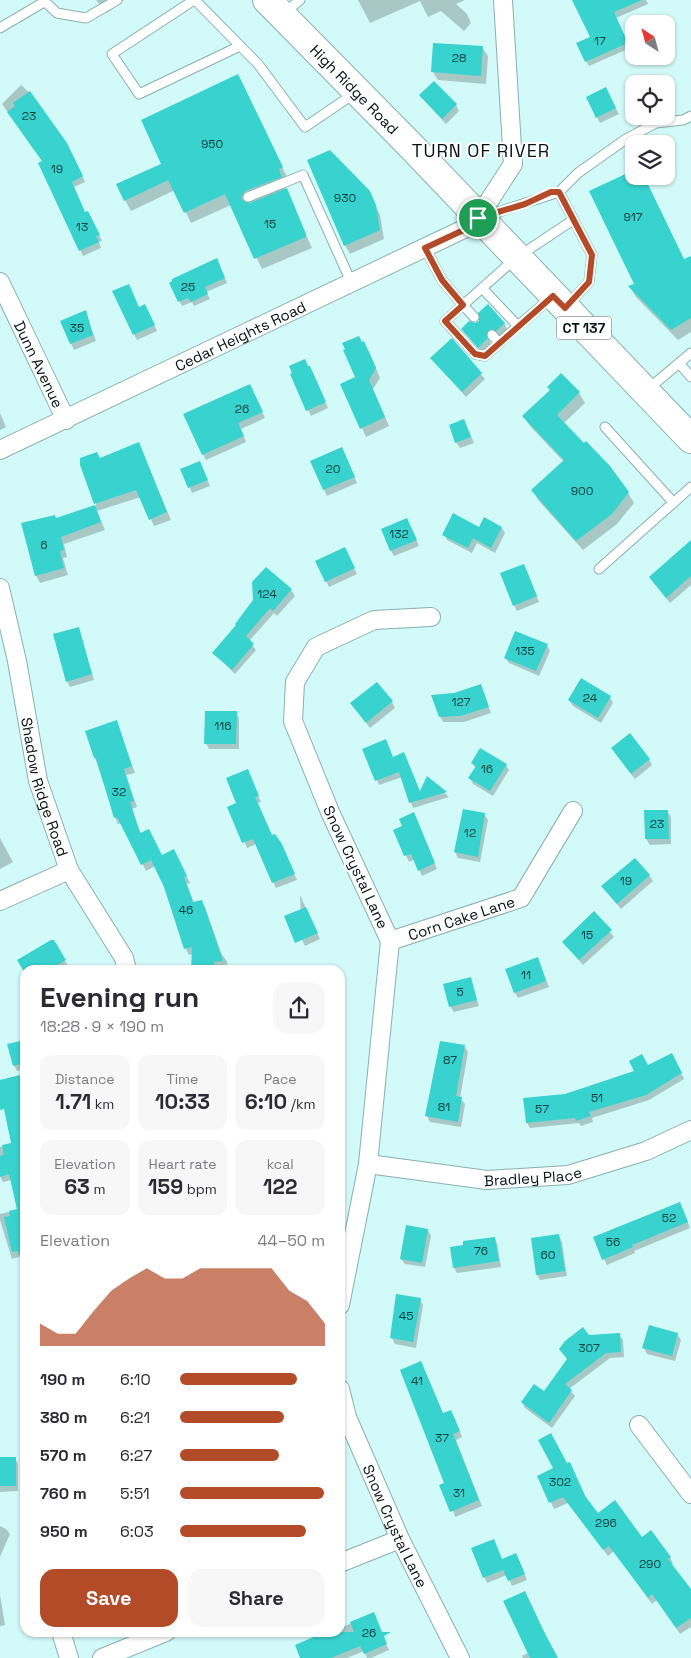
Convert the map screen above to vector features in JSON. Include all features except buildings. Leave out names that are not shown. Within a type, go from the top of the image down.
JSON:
[{"type":"main road","name":"High Ridge Road","points":[[283,5],[357,91],[645,392],[685,429]]},
{"type":"street","points":[[478,218],[513,164],[503,0]]},
{"type":"street","name":"Cedar Heights Road","points":[[0,450],[468,228],[478,218]]},
{"type":"street","name":"Dunn Avenue","points":[[0,282],[66,420]]},
{"type":"street","name":"Shadow Ridge Road","points":[[0,588],[17,661],[38,781],[69,870],[124,958],[126,965]]},
{"type":"street","name":"Snow Crystal Lane","points":[[345,1280],[368,1164],[390,941],[330,812],[293,721],[295,682],[316,647],[374,620],[431,617]]},
{"type":"street","name":"Corn Cake Lane","points":[[390,941],[521,898],[573,811]]},
{"type":"street","points":[[0,901],[69,870]]},
{"type":"street","name":"Bradley Place","points":[[368,1164],[486,1180],[568,1175],[646,1151],[691,1130]]},
{"type":"street","name":"Snow Crystal Lane","points":[[345,1409],[400,1539],[460,1658]]},
{"type":"street","points":[[638,1425],[691,1494]]},
{"type":"street","points":[[345,1561],[400,1539]]},
{"type":"street","points":[[63,1637],[69,1658]]},
{"type":"street","points":[[102,1658],[154,1637]]},
{"type":"lane","points":[[0,28],[44,1],[57,13],[86,18],[117,0]]},
{"type":"lane","points":[[240,46],[139,94],[112,54],[195,0],[258,64],[305,127],[357,91]]},
{"type":"lane","points":[[478,218],[559,192],[578,173],[626,139],[656,122],[683,120],[691,116]]},
{"type":"lane","points":[[248,197],[303,175],[352,284]]},
{"type":"lane","points":[[559,192],[592,255],[589,282],[518,326],[485,356],[475,354],[445,321],[516,258],[573,220]]},
{"type":"lane","points":[[425,248],[442,280],[474,317]]},
{"type":"lane","points":[[482,288],[518,326]]},
{"type":"lane","points":[[492,335],[499,343]]},
{"type":"lane","points":[[645,392],[691,353]]},
{"type":"lane","points":[[679,363],[691,377]]},
{"type":"lane","points":[[605,427],[672,502]]},
{"type":"lane","points":[[599,569],[691,487]]},
{"type":"district","name":"TURN OF RIVER","points":[[481,150]]},
{"type":"route","points":[[551,192],[559,192],[592,255],[589,282],[565,308],[553,296],[485,356],[475,354],[445,321],[463,305],[442,280],[425,248],[468,228],[478,218],[525,204],[551,192]]}]
